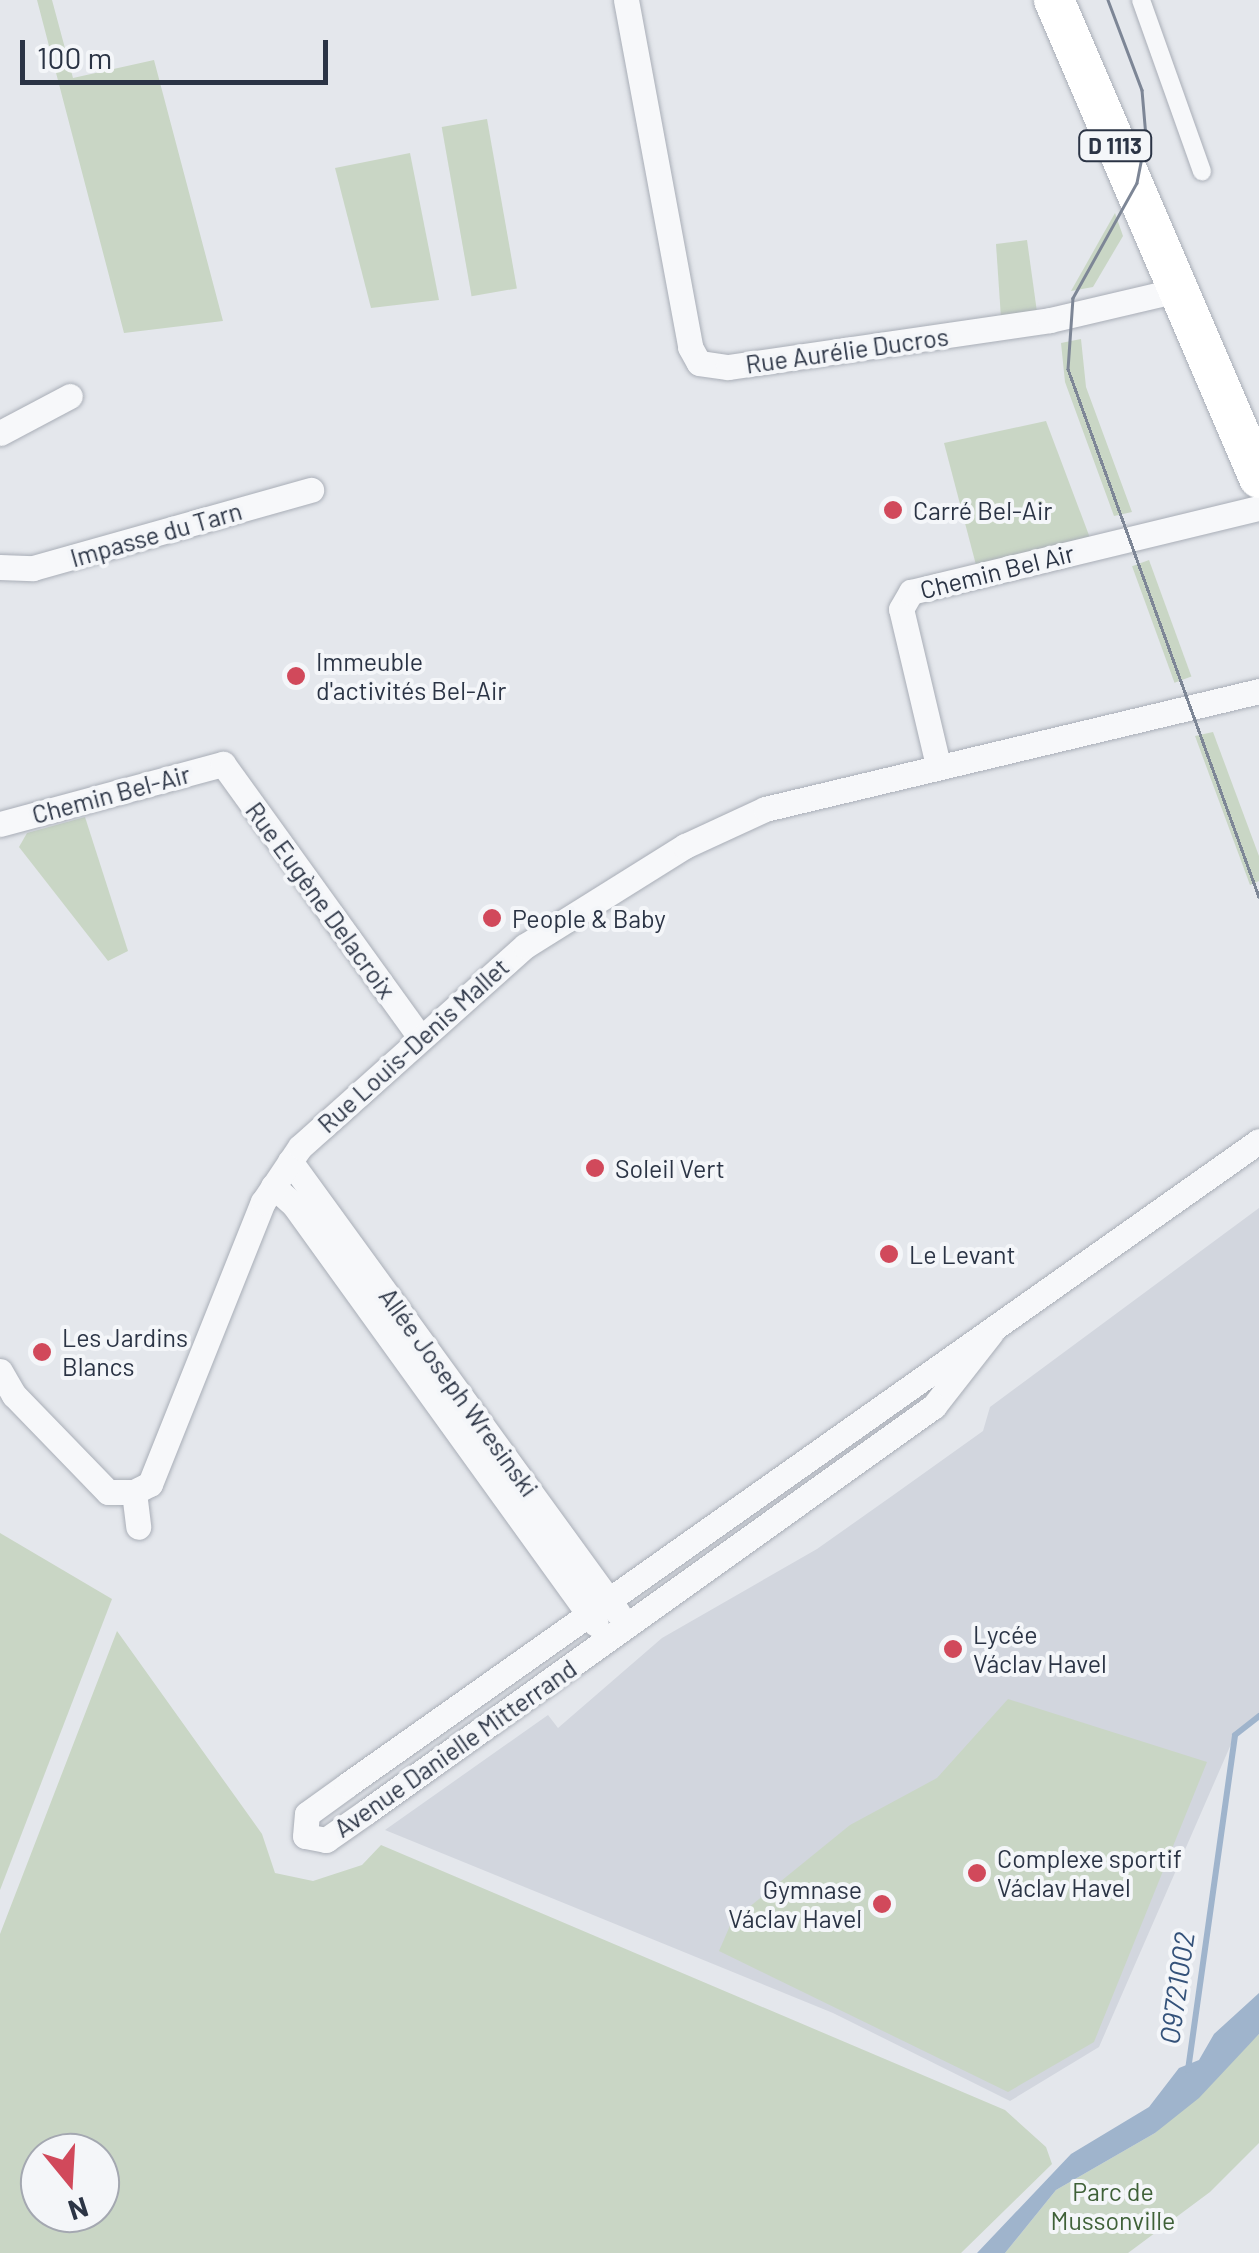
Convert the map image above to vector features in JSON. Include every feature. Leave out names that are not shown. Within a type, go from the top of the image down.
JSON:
[{"type":"main road","name":"D 1113","points":[[1054,0],[1166,268],[1182,289],[1259,478]]},
{"type":"main road","name":"D 1113","points":[[1079,0],[1180,262],[1182,289]]},
{"type":"street","name":"Rue Aurélie Ducros","points":[[626,0],[690,347],[699,362],[728,367],[1050,320],[1182,289]]},
{"type":"street","points":[[1141,0],[1202,171]]},
{"type":"street","points":[[0,433],[70,396]]},
{"type":"street","name":"Impasse du Tarn","points":[[0,567],[33,568],[311,490]]},
{"type":"street","name":"Chemin Bel Air","points":[[938,765],[901,610],[910,592],[1259,508]]},
{"type":"street","name":"Rue Louis-Denis Mallet","points":[[134,1492],[150,1484],[274,1186],[290,1161],[420,1037],[525,946],[685,846],[800,797],[1259,691]]},
{"type":"street","name":"Chemin Bel-Air","points":[[0,824],[223,764]]},
{"type":"street","name":"Rue Eugène Delacroix","points":[[223,764],[420,1037]]},
{"type":"street","name":"Avenue Danielle Mitterrand","points":[[991,1332],[934,1406],[326,1840],[304,1836],[307,1814],[1259,1141]]},
{"type":"street","name":"Allée Joseph Wresinski","points":[[290,1161],[598,1607]]},
{"type":"street","name":"Allée Joseph Wresinski","points":[[274,1186],[617,1632]]},
{"type":"street","points":[[0,1372],[14,1395],[108,1492],[134,1492],[138,1527]]},
{"type":"shaded area","name":"Lycée Václav Havel","points":[[1259,1208],[1259,1717],[1235,1735],[1099,2047],[1010,2101],[833,2013],[385,1830],[548,1715],[558,1728],[662,1638],[817,1549],[892,1496],[983,1431],[990,1407]]},
{"type":"green space","points":[[37,0],[52,0],[73,78],[154,60],[223,321],[124,333]]},
{"type":"green space","points":[[487,119],[517,288],[472,296],[442,127]]},
{"type":"green space","points":[[410,153],[439,300],[371,308],[335,168]]},
{"type":"green space","points":[[1115,213],[1123,236],[1093,287],[1071,291]]},
{"type":"green space","points":[[1027,240],[1037,312],[1001,318],[996,244]]},
{"type":"green space","points":[[1081,339],[1086,387],[1132,512],[1114,516],[1065,382],[1061,343]]},
{"type":"green space","points":[[1046,421],[1090,538],[976,565],[944,443]]},
{"type":"green space","points":[[1149,560],[1191,677],[1174,683],[1132,566]]},
{"type":"green space","points":[[1213,732],[1259,856],[1259,881],[1250,885],[1195,736]]},
{"type":"green space","points":[[85,817],[128,951],[108,961],[19,847],[27,833]]},
{"type":"green space","points":[[0,1533],[112,1599],[0,1890]]},
{"type":"green space","points":[[117,1631],[262,1834],[275,1873],[313,1881],[362,1865],[381,1845],[1005,2110],[1046,2147],[1052,2164],[961,2253],[0,2253],[0,1934]]},
{"type":"green space","name":"Complexe sportif Václav Havel","points":[[1008,1699],[1207,1762],[1094,2042],[1008,2092],[719,1951],[732,1921],[850,1825],[937,1778]]},
{"type":"green space","name":"Parc de Mussonville","points":[[1259,2034],[1259,2143],[1210,2192],[1128,2253],[1005,2253],[1056,2190],[1155,2133]]},
{"type":"water","points":[[1259,1993],[1259,2034],[1199,2098],[1155,2133],[1056,2190],[1005,2253],[977,2253],[1071,2154],[1149,2107],[1179,2068],[1199,2060],[1214,2034]]},
{"type":"waterway","name":"O9721002","points":[[1188,2070],[1235,1735],[1259,1716]]},
{"type":"tram line","points":[[1108,0],[1142,90],[1146,137],[1137,183],[1073,298],[1068,369],[1259,897]]},
{"type":"place","name":"Carré Bel-Air","points":[[893,510]]},
{"type":"place","name":"Immeuble d'activités Bel-Air","points":[[296,676]]},
{"type":"place","name":"People & Baby","points":[[492,918]]},
{"type":"place","name":"Soleil Vert","points":[[595,1168]]},
{"type":"place","name":"Le Levant","points":[[889,1254]]},
{"type":"place","name":"Les Jardins Blancs","points":[[42,1352]]},
{"type":"place","name":"Lycée Václav Havel","points":[[953,1649]]},
{"type":"place","name":"Complexe sportif Václav Havel","points":[[977,1873]]},
{"type":"place","name":"Gymnase Václav Havel","points":[[882,1904]]}]
